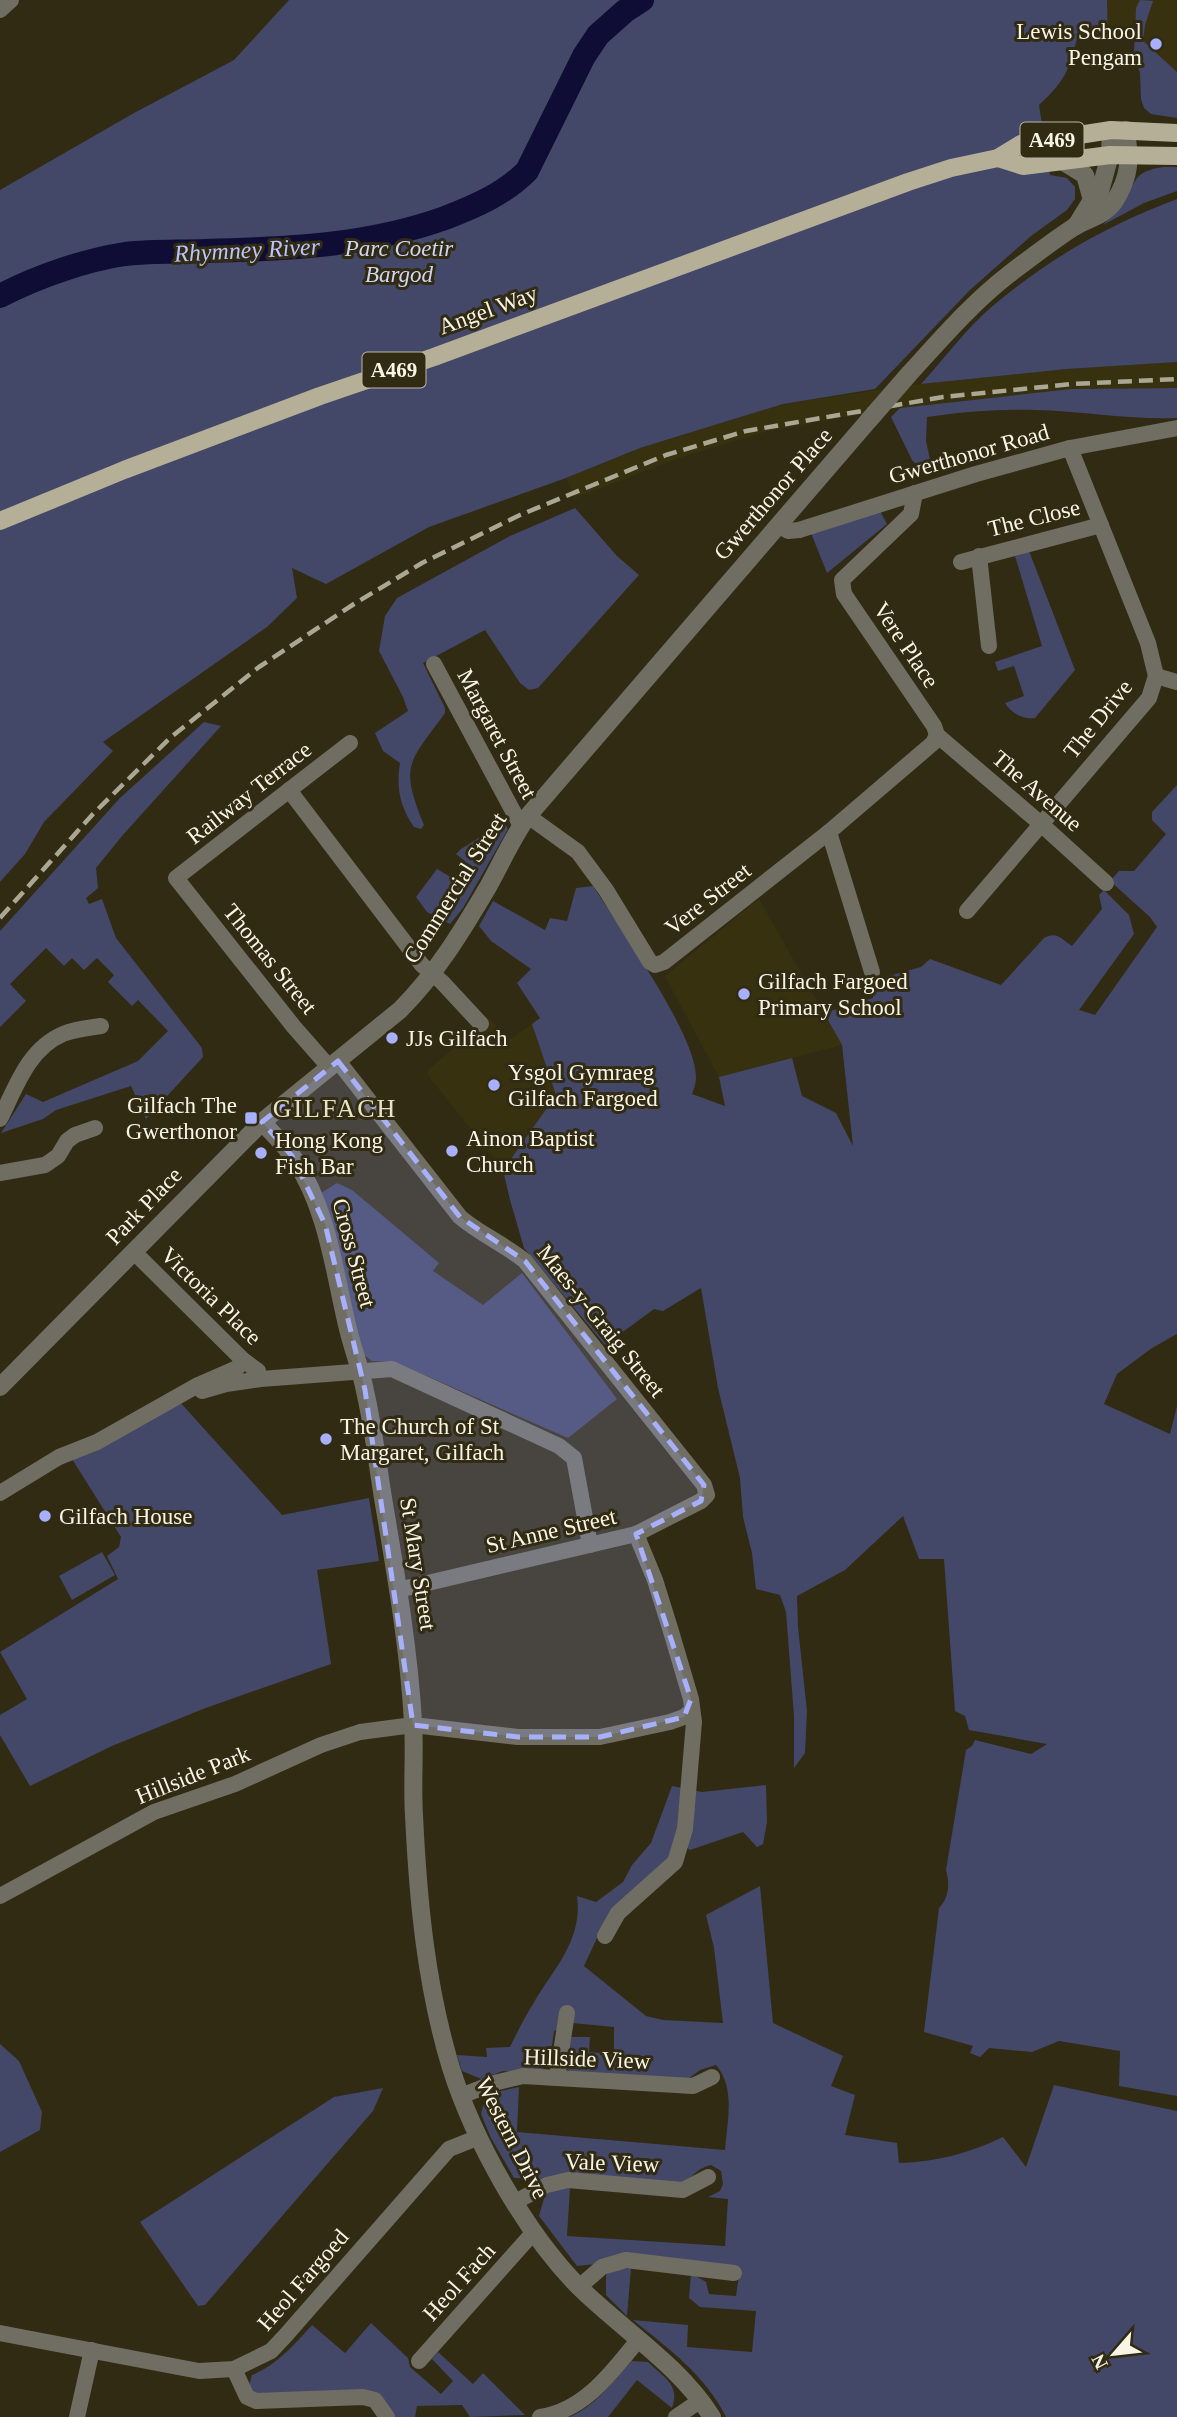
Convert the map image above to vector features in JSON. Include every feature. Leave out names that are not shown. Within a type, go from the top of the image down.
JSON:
[{"type":"main road","name":"A469","points":[[1118,130],[1177,132]]},
{"type":"main road","name":"Angel Way","points":[[0,521],[124,470],[283,410],[434,357],[894,186],[998,158],[1021,144],[1118,130]]},
{"type":"main road","name":"A469","points":[[1110,155],[1177,156]]},
{"type":"main road","name":"Angel Way","points":[[998,158],[1023,166],[1110,155]]},
{"type":"street","points":[[0,10],[11,0]]},
{"type":"street","points":[[1118,130],[1130,155]]},
{"type":"street","name":"Gwerthonor Place","points":[[1076,226],[1091,200],[1099,195],[1118,130]]},
{"type":"street","name":"Gwerthonor Place","points":[[524,821],[869,419],[963,314],[1007,276],[1076,226],[1103,213],[1113,203],[1128,174],[1130,155]]},
{"type":"street","points":[[1064,162],[1086,175],[1091,200]]},
{"type":"street","name":"Gwerthonor Road","points":[[778,525],[788,531],[799,530],[1070,448],[1177,428]]},
{"type":"street","name":"The Drive","points":[[967,911],[1149,698],[1156,676],[1148,643],[1070,448]]},
{"type":"street","name":"Vere Place","points":[[915,493],[911,513],[842,580],[844,594],[934,726],[937,735]]},
{"type":"street","name":"The Close","points":[[961,562],[1101,525]]},
{"type":"street","name":"The Close","points":[[979,556],[989,646]]},
{"type":"street","name":"Margaret Street","points":[[434,664],[524,821]]},
{"type":"street","points":[[1156,676],[1177,682]]},
{"type":"street","name":"Vere Street","points":[[524,821],[578,852],[606,890],[650,962],[655,965],[664,962],[829,832],[933,743],[937,735]]},
{"type":"street","name":"The Avenue","points":[[937,735],[1106,883]]},
{"type":"street","name":"Railway Terrace","points":[[176,878],[350,743]]},
{"type":"street","points":[[289,790],[422,965],[442,982],[481,1024]]},
{"type":"street","name":"Commercial Street","points":[[334,1064],[400,1010],[432,975],[488,887],[524,821]]},
{"type":"street","points":[[829,832],[872,972]]},
{"type":"street","name":"Thomas Street","points":[[176,878],[294,1027],[334,1064]]},
{"type":"street","points":[[0,1119],[27,1064],[47,1043],[65,1033],[101,1026]]},
{"type":"street","name":"Park Place","points":[[0,1387],[262,1122],[334,1064]]},
{"type":"street","name":"Maes-y-Graig Street","points":[[334,1064],[460,1217],[474,1229],[509,1247],[525,1261],[704,1485],[707,1495]]},
{"type":"street","name":"Cross Street","points":[[262,1122],[292,1156],[307,1181],[325,1224],[359,1370]]},
{"type":"street","points":[[0,1173],[45,1165],[58,1156],[67,1141],[75,1135],[95,1128]]},
{"type":"street","name":"Victoria Place","points":[[134,1252],[243,1360],[258,1371]]},
{"type":"street","points":[[0,1493],[59,1457],[97,1442],[198,1385],[237,1368],[243,1360]]},
{"type":"street","points":[[202,1391],[261,1379],[392,1369],[562,1448],[574,1458],[590,1545]]},
{"type":"street","name":"St Mary Street","points":[[359,1370],[365,1390],[398,1590],[408,1657],[413,1725]]},
{"type":"street","name":"St Anne Street","points":[[398,1590],[636,1534],[702,1501],[707,1495]]},
{"type":"street","points":[[605,1936],[618,1913],[676,1862],[685,1829],[694,1722],[691,1699],[655,1580],[636,1534]]},
{"type":"street","name":"Hillside Park","points":[[0,1896],[154,1812],[235,1784],[321,1745],[360,1732],[413,1725],[518,1737],[600,1737],[670,1723],[691,1711]]},
{"type":"street","name":"Western Drive","points":[[413,1725],[414,1811],[420,1917],[435,2007],[461,2096],[479,2137],[533,2233],[579,2287],[668,2365],[701,2400],[712,2417]]},
{"type":"street","points":[[557,2078],[567,2013]]},
{"type":"street","name":"Hillside View","points":[[461,2096],[494,2083],[523,2076],[693,2086],[712,2077]]},
{"type":"street","name":"Heol Fargoed","points":[[0,2333],[199,2371],[234,2369],[271,2351],[435,2163],[449,2149],[479,2137]]},
{"type":"street","name":"Vale View","points":[[515,2202],[547,2185],[568,2180],[682,2190],[708,2177]]},
{"type":"street","name":"Heol Fach","points":[[419,2361],[533,2233]]},
{"type":"street","points":[[579,2287],[602,2267],[626,2260],[734,2273]]},
{"type":"street","points":[[540,2417],[589,2395],[638,2340]]},
{"type":"street","points":[[77,2417],[92,2350]]},
{"type":"street","points":[[234,2369],[247,2397],[256,2401],[363,2397],[375,2400],[387,2417]]},
{"type":"street","points":[[676,2417],[701,2400]]},
{"type":"highlighted area","points":[[338,1061],[460,1217],[525,1261],[704,1485],[701,1501],[636,1534],[691,1699],[684,1717],[600,1737],[518,1737],[413,1725],[365,1390],[325,1224],[292,1156],[262,1122]]},
{"type":"shaded area","name":"Lewis School Pengam","points":[[1107,0],[1177,0],[1177,93],[1136,37],[1108,34]]},
{"type":"shaded area","points":[[1177,362],[1177,388],[1071,389],[900,408],[768,431],[682,457],[575,498],[566,478],[640,448],[783,404],[921,384],[1067,369]]},
{"type":"shaded area","name":"Gilfach Fargoed Primary School","points":[[759,899],[842,1045],[719,1077],[665,976]]},
{"type":"shaded area","name":"Ysgol Gymraeg Gilfach Fargoed","points":[[489,1018],[509,1040],[532,1024],[556,1095],[503,1170],[427,1074],[428,1070]]},
{"type":"green space","name":"Parc Coetir Bargod","points":[[289,0],[1107,0],[1108,34],[1078,34],[1066,73],[1039,105],[1050,175],[1067,178],[1075,187],[1075,199],[1067,210],[1031,236],[970,290],[875,389],[783,404],[640,448],[566,478],[429,527],[326,584],[292,568],[297,598],[267,627],[103,742],[113,751],[44,822],[25,854],[0,882],[0,190],[134,113],[234,60]]},
{"type":"green space","points":[[1140,0],[1153,1],[1143,41],[1177,72],[1177,118],[1151,114],[1144,108],[1141,99],[1140,73],[1134,51],[1136,8]]},
{"type":"green space","points":[[1163,167],[1177,167],[1177,191],[1144,203],[1103,225],[1123,203],[1137,178]]},
{"type":"green space","points":[[1177,199],[1177,362],[1067,369],[921,384],[985,313],[1016,287],[1059,257],[1104,231]]},
{"type":"green space","points":[[1177,388],[1177,418],[1021,410],[927,417],[926,441],[933,473],[926,476],[912,460],[891,417],[900,408],[1071,389]]},
{"type":"green space","points":[[575,508],[617,556],[639,575],[538,688],[529,690],[520,683],[485,630],[423,663],[445,713],[416,754],[412,765],[412,789],[424,825],[421,829],[414,827],[400,797],[400,763],[383,751],[375,733],[408,711],[379,651],[385,616],[397,598],[510,536]]},
{"type":"green space","points":[[879,509],[887,524],[827,573],[811,533]]},
{"type":"green space","points":[[1029,551],[1075,670],[1035,718],[1018,715],[1005,703],[1024,696],[1014,666],[998,671],[995,662],[1042,646],[1015,556]]},
{"type":"green space","points":[[204,722],[221,726],[96,868],[98,888],[86,898],[89,904],[102,899],[116,938],[202,1048],[203,1057],[146,1119],[131,1086],[56,1110],[43,1119],[1,1133],[26,1094],[43,1102],[138,1061],[168,1031],[138,1000],[132,1006],[108,982],[114,975],[97,958],[84,970],[72,958],[64,966],[46,948],[10,984],[26,1001],[0,1027],[0,931],[120,798]]},
{"type":"green space","points":[[1177,785],[1177,1334],[1152,1348],[1117,1374],[1104,1404],[1170,1434],[1177,1406],[1177,2096],[1119,2086],[1120,2051],[1059,2041],[1032,2052],[989,2048],[980,2057],[970,2053],[973,2046],[924,2032],[939,1908],[948,1891],[946,1870],[966,1750],[975,1740],[1031,1754],[1047,1744],[969,1730],[965,1716],[955,1711],[944,1559],[919,1559],[903,1516],[845,1570],[797,1596],[807,1711],[805,1753],[794,1768],[794,1716],[786,1612],[780,1595],[756,1589],[752,1553],[743,1517],[740,1478],[718,1388],[701,1288],[663,1311],[654,1309],[605,1345],[524,1248],[503,1170],[556,1095],[532,1024],[540,1018],[517,983],[531,969],[491,941],[479,926],[493,901],[545,930],[550,918],[567,921],[576,888],[593,886],[654,981],[684,1035],[693,1059],[696,1078],[692,1094],[725,1106],[719,1077],[792,1058],[802,1096],[836,1113],[853,1146],[842,1045],[824,1013],[873,998],[871,981],[921,967],[930,959],[1001,985],[1044,938],[1056,936],[1072,946],[1102,909],[1099,895],[1104,890],[1129,915],[1134,934],[1079,1010],[1095,1015],[1157,927],[1150,917],[1110,881],[1119,871],[1134,871],[1166,834],[1152,820],[1152,812]]},
{"type":"green space","points":[[504,822],[508,829],[463,908],[450,924],[427,912],[416,897],[437,869],[454,879],[465,861],[456,854]]},
{"type":"green space","points":[[337,1183],[352,1190],[439,1263],[433,1271],[483,1305],[522,1273],[617,1399],[568,1438],[395,1362],[372,1361],[358,1350],[321,1193]]},
{"type":"green space","points":[[179,1401],[282,1515],[369,1498],[379,1561],[317,1570],[331,1664],[203,1709],[112,1746],[30,1786],[0,1735],[0,1715],[27,1699],[0,1652],[118,1579],[107,1556],[119,1547],[121,1537],[72,1459]]},
{"type":"green space","points":[[102,1552],[115,1575],[72,1600],[59,1576]]},
{"type":"green space","points":[[766,1785],[767,1822],[763,1844],[757,1847],[743,1832],[690,1850],[675,1840],[669,1861],[604,1923],[584,1966],[646,2016],[663,2020],[723,2023],[714,1948],[706,1915],[760,1886],[773,2023],[843,2056],[831,2086],[855,2095],[845,2135],[897,2143],[899,2163],[952,2156],[1003,2137],[1026,2167],[1054,2085],[1177,2111],[1177,2417],[726,2417],[718,2402],[697,2376],[673,2352],[633,2320],[688,2325],[687,2347],[752,2352],[756,2311],[700,2307],[689,2298],[691,2273],[706,2282],[709,2294],[736,2296],[740,2268],[596,2264],[577,2266],[539,2216],[545,2195],[556,2189],[570,2188],[567,2236],[725,2246],[728,2199],[708,2197],[720,2191],[723,2184],[721,2171],[711,2165],[678,2184],[514,2178],[491,2138],[481,2114],[486,2094],[519,2087],[517,2132],[725,2150],[728,2095],[722,2074],[716,2065],[700,2070],[683,2083],[576,2076],[566,2068],[568,2037],[590,2037],[589,2052],[614,2054],[614,2027],[572,2023],[554,2031],[550,2059],[545,2067],[536,2073],[503,2071],[481,2079],[462,2071],[457,2055],[487,2057],[486,2048],[510,2047],[571,1941],[578,1912],[577,1896],[596,1902],[623,1882],[632,1865],[651,1843],[672,1786],[702,1792]]},
{"type":"green space","points":[[0,2044],[19,2061],[42,2112],[40,2130],[0,2152]]},
{"type":"green space","points":[[383,2088],[373,2111],[205,2305],[198,2306],[140,2222],[334,2097]]},
{"type":"green space","points":[[631,2268],[627,2316],[606,2295],[606,2275],[614,2270]]},
{"type":"green space","points":[[371,2323],[408,2358],[410,2367],[441,2394],[453,2381],[432,2359],[438,2352],[473,2384],[483,2373],[525,2415],[470,2417],[462,2405],[417,2406],[415,2417],[393,2417],[386,2403],[368,2395],[257,2398],[249,2386],[252,2375],[277,2360],[312,2325],[345,2353]]},
{"type":"green space","points":[[632,2361],[648,2362],[669,2382],[674,2393],[672,2408],[637,2380],[608,2417],[569,2417],[595,2400]]},
{"type":"waterway","name":"Rhymney River","points":[[0,296],[61,270],[125,254],[296,247],[356,240],[416,227],[479,204],[499,193],[527,171],[584,56],[598,35],[642,0]]},
{"type":"railway","points":[[0,918],[93,814],[170,738],[259,667],[422,563],[520,515],[666,455],[746,431],[943,397],[1072,384],[1177,379]]},
{"type":"place","name":"Lewis School Pengam","points":[[1156,44]]},
{"type":"place","name":"Gilfach Fargoed Primary School","points":[[744,994]]},
{"type":"place","name":"JJs Gilfach","points":[[392,1038]]},
{"type":"place","name":"Ysgol Gymraeg Gilfach Fargoed","points":[[494,1085]]},
{"type":"place","name":"Gilfach The Gwerthonor","points":[[251,1118]]},
{"type":"place","name":"Ainon Baptist Church","points":[[452,1151]]},
{"type":"place","name":"Hong Kong Fish Bar","points":[[261,1153]]},
{"type":"place","name":"The Church of St Margaret, Gilfach","points":[[326,1439]]},
{"type":"place","name":"Gilfach House","points":[[45,1516]]},
{"type":"district","name":"GILFACH","points":[[335,1108]]}]
